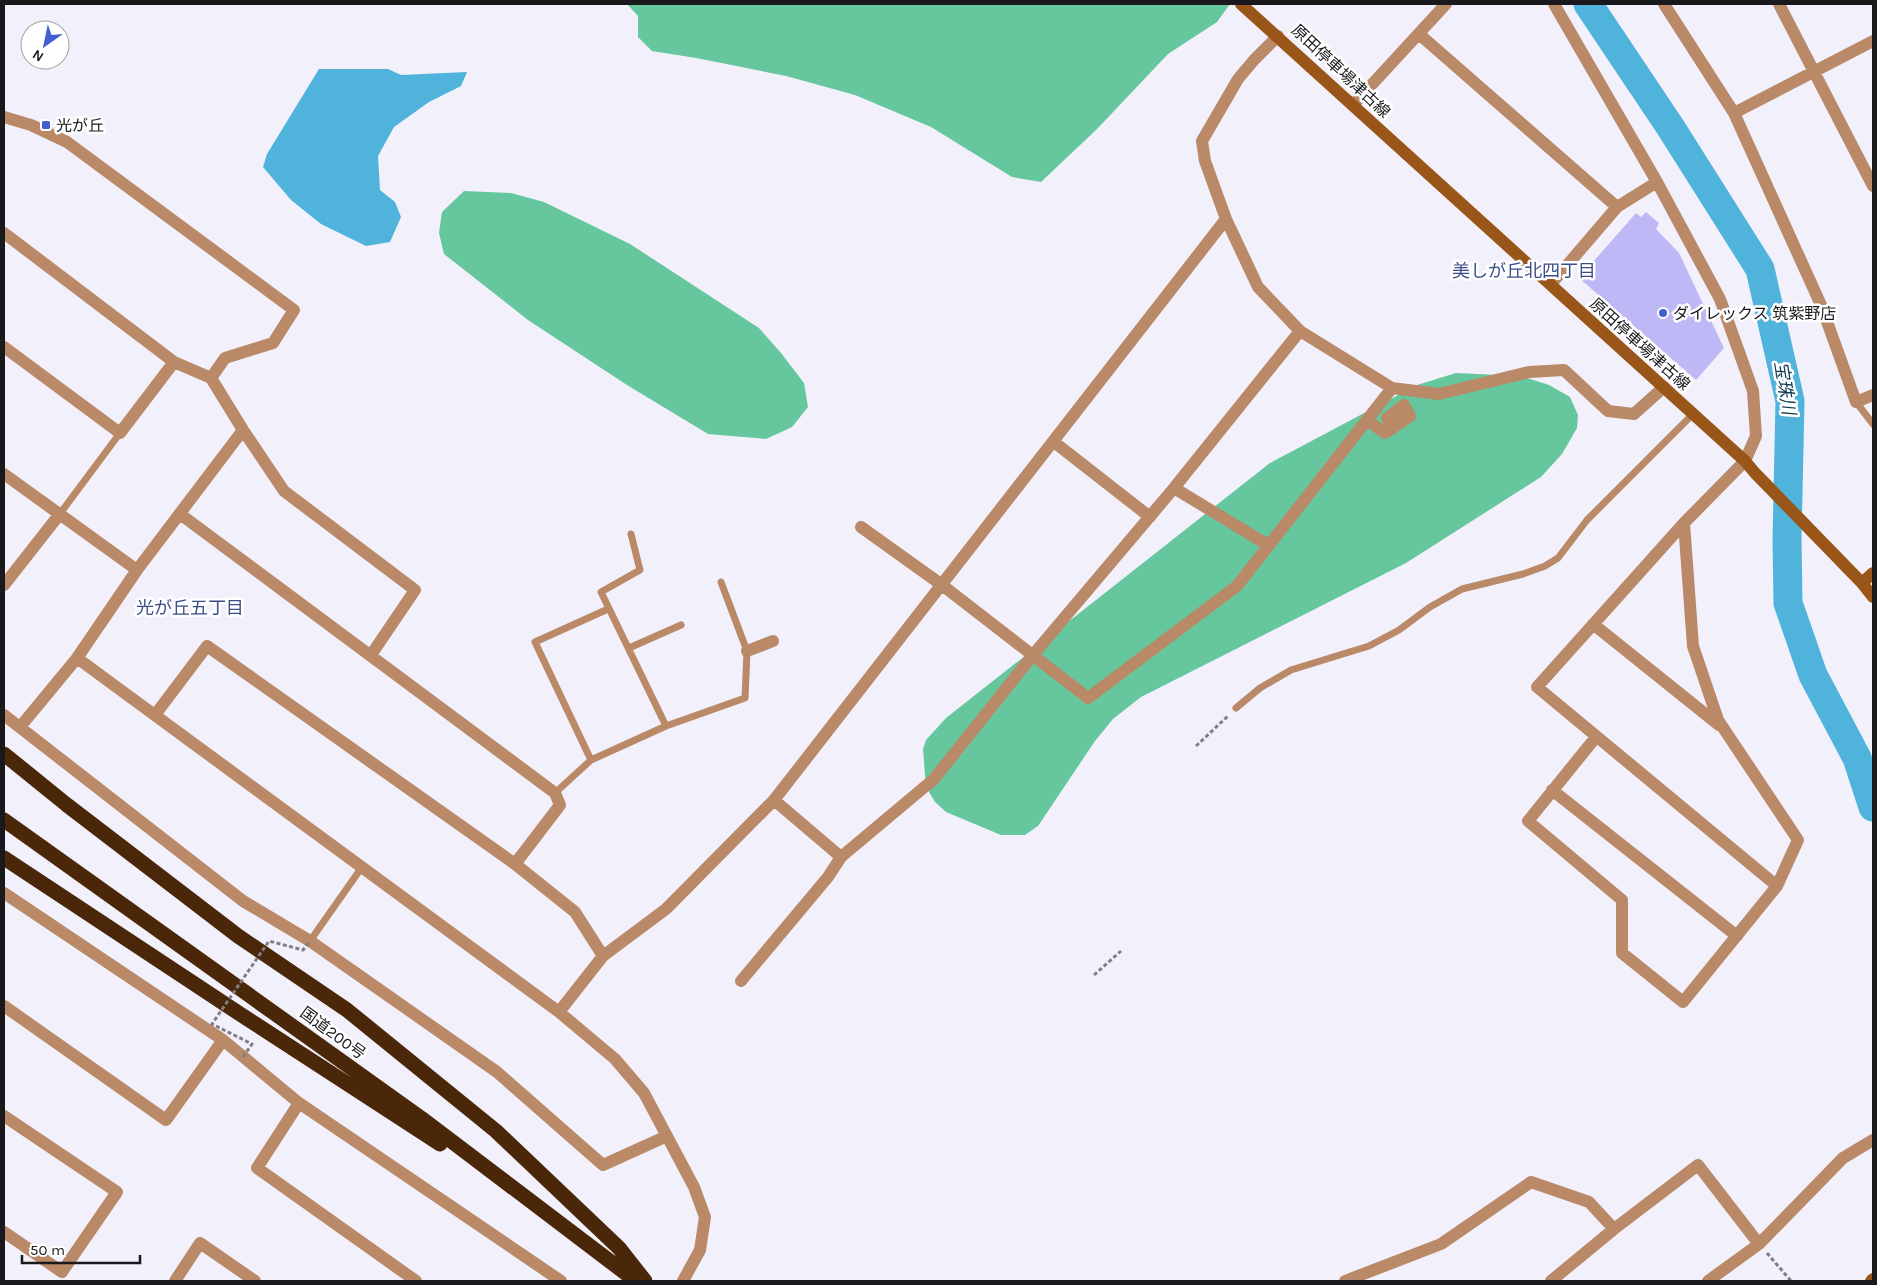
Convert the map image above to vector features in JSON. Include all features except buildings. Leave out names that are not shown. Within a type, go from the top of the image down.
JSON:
[{"type":"highway","points":[[4,754],[67,805],[238,936],[347,1010],[481,1119],[619,1248],[645,1281]]},
{"type":"highway","name":"国道200号","points":[[4,820],[297,1028],[555,1218],[636,1281]]},
{"type":"highway","points":[[4,858],[240,1014],[286,1042],[555,1218]]},
{"type":"main road","name":"原田停車場津古線","points":[[1241,4],[1745,461],[1754,473],[1862,583],[1873,597]]},
{"type":"main road","points":[[1862,583],[1873,573]]},
{"type":"street","points":[[1353,105],[1446,4]]},
{"type":"street","points":[[1554,4],[1657,182],[1720,299],[1753,391],[1756,436],[1745,461],[1684,523],[1537,687],[1777,886]]},
{"type":"street","points":[[1664,4],[1734,113],[1821,305],[1856,402],[1873,395]]},
{"type":"street","points":[[1779,4],[1873,186]]},
{"type":"street","points":[[1419,34],[1617,207]]},
{"type":"street","points":[[1278,36],[1238,79],[1202,140],[1205,161],[1226,219],[1258,287],[1300,331],[1392,388],[1439,394],[1529,372],[1564,370],[1608,411],[1634,414],[1664,387]]},
{"type":"street","points":[[1734,113],[1873,41]]},
{"type":"street","points":[[4,117],[31,125],[67,142],[294,310],[273,343],[225,358],[211,378]]},
{"type":"street","points":[[1551,284],[1617,207],[1657,182]]},
{"type":"street","points":[[559,1012],[603,956],[666,909],[774,800],[1226,219]]},
{"type":"street","points":[[4,233],[174,362],[211,378],[243,430],[284,490],[415,590],[371,655]]},
{"type":"street","points":[[741,981],[828,876],[841,856],[934,779],[1032,656],[1174,488],[1300,331]]},
{"type":"street","points":[[4,347],[120,433],[174,362]]},
{"type":"street","points":[[861,527],[942,585],[1088,698],[1237,586],[1392,388]]},
{"type":"street","points":[[1367,420],[1384,433],[1393,428]]},
{"type":"street","points":[[20,728],[77,658],[137,570],[243,430]]},
{"type":"street","points":[[1054,442],[1150,517]]},
{"type":"street","points":[[4,474],[137,570]]},
{"type":"street","points":[[1174,488],[1268,545]]},
{"type":"street","points":[[180,514],[555,793],[560,805],[515,864]]},
{"type":"street","points":[[4,585],[59,515]]},
{"type":"street","points":[[1596,737],[1528,820],[1622,900],[1622,953],[1683,1002],[1777,886],[1798,840],[1718,720],[1693,646],[1684,523]]},
{"type":"street","points":[[1593,624],[1723,728]]},
{"type":"street","points":[[747,651],[774,641]]},
{"type":"street","points":[[155,715],[207,646],[515,864],[575,912],[603,956]]},
{"type":"street","points":[[77,658],[559,1012],[615,1059],[644,1094],[694,1187],[705,1217],[700,1250],[682,1281]]},
{"type":"street","points":[[4,715],[243,901],[310,941],[498,1072],[603,1165],[667,1136]]},
{"type":"street","points":[[1552,790],[1737,936]]},
{"type":"street","points":[[774,800],[841,856]]},
{"type":"street","points":[[4,892],[223,1040],[299,1103],[561,1281]]},
{"type":"street","points":[[4,1006],[166,1120],[223,1040]]},
{"type":"street","points":[[299,1103],[256,1168],[416,1281]]},
{"type":"street","points":[[4,1116],[117,1192],[62,1272],[4,1232]]},
{"type":"street","points":[[1708,1281],[1759,1244],[1843,1158],[1873,1140]]},
{"type":"street","points":[[1551,1281],[1614,1229],[1698,1165],[1759,1244]]},
{"type":"street","points":[[1345,1281],[1440,1244],[1531,1182],[1589,1202],[1614,1229]]},
{"type":"street","points":[[174,1281],[200,1243],[255,1281]]},
{"type":"lane","points":[[1856,402],[1873,424]]},
{"type":"lane","points":[[1236,708],[1260,688],[1291,670],[1369,646],[1399,630],[1430,607],[1462,590],[1523,574],[1545,566],[1558,558],[1587,520],[1693,414]]},
{"type":"lane","points":[[59,515],[120,433]]},
{"type":"lane","points":[[631,534],[640,570],[601,592],[666,726]]},
{"type":"lane","points":[[555,793],[591,760],[666,726],[745,698],[747,651],[721,582]]},
{"type":"lane","points":[[591,760],[535,642],[608,609]]},
{"type":"lane","points":[[629,648],[681,625]]},
{"type":"lane","points":[[310,941],[362,867]]},
{"type":"path","points":[[1196,746],[1236,708]]},
{"type":"path","points":[[243,1057],[252,1044],[212,1024],[269,941],[303,950],[310,941]]},
{"type":"path","points":[[1094,975],[1121,950]]},
{"type":"path","points":[[1759,1244],[1791,1281]]},
{"type":"green space","points":[[627,4],[1230,4],[1217,22],[1168,54],[1097,129],[1041,182],[1012,177],[931,127],[855,95],[786,76],[652,51],[638,37],[638,16]]},
{"type":"green space","points":[[464,191],[511,193],[544,202],[630,244],[759,328],[804,383],[808,407],[792,427],[766,439],[708,434],[627,385],[528,320],[444,254],[439,233],[442,212]]},
{"type":"green space","points":[[1456,373],[1521,376],[1549,385],[1570,397],[1578,415],[1577,428],[1562,454],[1541,477],[1406,563],[1141,697],[1113,719],[1095,741],[1038,826],[1025,835],[1001,835],[946,812],[935,802],[926,787],[923,749],[926,740],[946,718],[1270,463],[1417,385]]},
{"type":"water","points":[[319,69],[388,69],[401,75],[467,72],[461,86],[429,102],[394,127],[378,156],[380,190],[395,202],[401,217],[390,242],[366,246],[321,224],[291,200],[263,167],[267,154]]},
{"type":"waterway","name":"宝珠川","points":[[1588,4],[1671,128],[1760,269],[1790,401],[1787,540],[1788,603],[1813,675],[1857,758],[1873,807]]},
{"type":"place","name":"光が丘","points":[[46,125]]},
{"type":"place","name":"ダイレックス 筑紫野店","points":[[1663,313]]},
{"type":"district","name":"美しが丘北四丁目","points":[[1524,271]]},
{"type":"district","name":"光が丘五丁目","points":[[190,608]]}]
